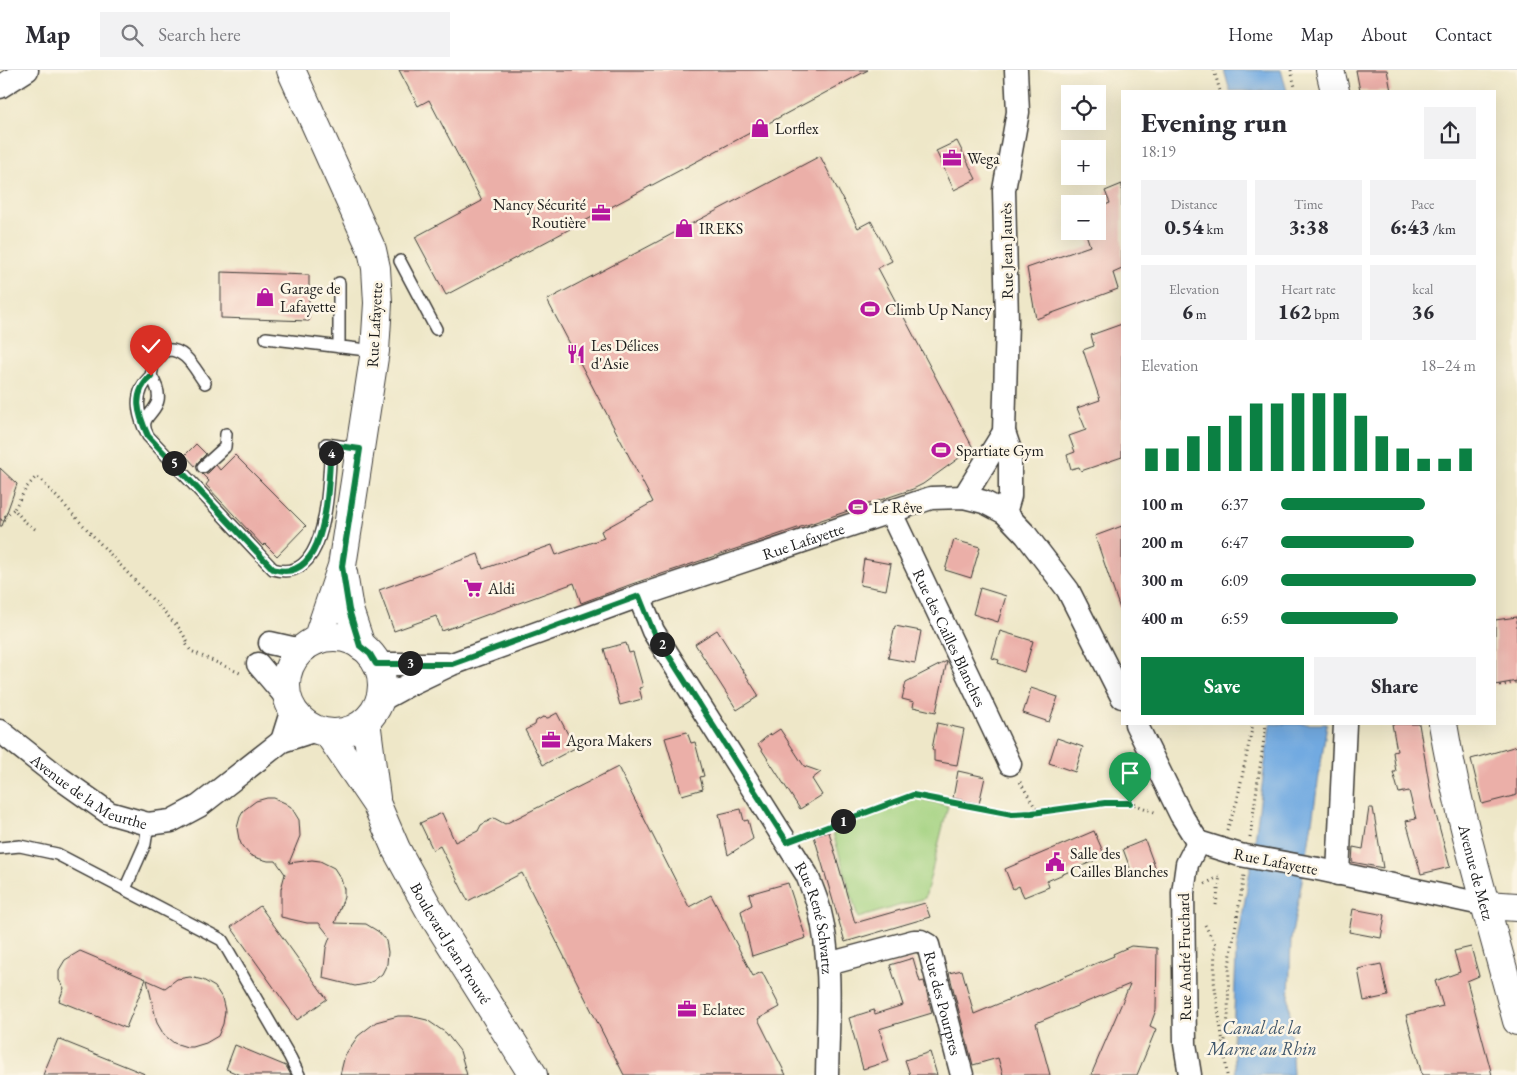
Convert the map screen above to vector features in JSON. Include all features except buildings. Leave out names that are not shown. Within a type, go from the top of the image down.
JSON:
[{"type":"street","points":[[0,87],[28,70]]},
{"type":"street","name":"Rue Lafayette","points":[[291,70],[366,236],[374,259],[378,303],[375,352],[342,566],[309,645]]},
{"type":"street","name":"Rue Jean Jaurès","points":[[1005,513],[1010,496],[1010,450],[1004,432],[1007,321],[1004,190],[1018,112],[1016,70]]},
{"type":"street","points":[[1330,70],[1335,90]]},
{"type":"street","points":[[964,497],[1004,432]]},
{"type":"street","name":"Rue Lafayette","points":[[372,711],[412,683],[452,664],[639,596],[931,498],[964,497],[984,502],[1005,513],[1026,535],[1068,590],[1121,696]]},
{"type":"street","name":"Rue des Cailles Blanches","points":[[890,511],[1010,764]]},
{"type":"street","name":"Rue Lafayette","points":[[342,566],[349,610],[368,655],[452,664]]},
{"type":"street","name":"Rue René Schvartz","points":[[639,596],[653,631],[807,876],[824,932],[828,964],[827,1075]]},
{"type":"street","points":[[261,667],[290,704],[298,718],[322,731],[338,733],[348,730],[372,711],[381,688],[380,676],[368,655],[347,639],[332,637],[309,645],[270,643]]},
{"type":"street","points":[[282,741],[290,704],[286,685],[287,672],[293,660],[309,645]]},
{"type":"street","name":"Boulevard Jean Prouvé","points":[[372,711],[377,805]]},
{"type":"street","points":[[1136,725],[1181,816],[1198,842]]},
{"type":"street","points":[[1328,871],[1345,725]]},
{"type":"street","name":"Avenue de Metz","points":[[1443,725],[1450,767],[1466,838],[1517,1020]]},
{"type":"street","name":"Avenue de la Meurthe","points":[[0,731],[109,814],[148,824],[171,821],[199,806],[282,741],[322,731]]},
{"type":"street","name":"Boulevard Jean Prouvé","points":[[322,731],[377,805],[396,849],[429,909],[533,1075]]},
{"type":"street","name":"Rue Lafayette","points":[[1198,842],[1239,855],[1328,871],[1486,905]]},
{"type":"street","name":"Rue André Fruchard","points":[[1190,1075],[1186,1044],[1183,893],[1187,864],[1198,842]]},
{"type":"street","points":[[1486,905],[1517,907]]},
{"type":"street","name":"Rue des Pourpres","points":[[828,964],[914,941],[921,941],[928,945],[962,1075]]},
{"type":"lane","points":[[400,261],[436,329]]},
{"type":"lane","points":[[339,283],[339,347]]},
{"type":"lane","points":[[266,338],[375,352]]},
{"type":"lane","points":[[205,383],[181,353],[166,350],[153,365],[151,376],[142,384],[138,403],[139,417],[148,436],[273,569],[283,572],[292,571],[302,565],[314,550],[321,534],[326,513],[328,445],[360,449]]},
{"type":"lane","points":[[144,428],[145,422],[158,404],[157,386],[151,376]]},
{"type":"lane","points":[[203,468],[225,447],[226,434]]},
{"type":"lane","points":[[125,889],[145,844],[148,824]]},
{"type":"lane","points":[[0,848],[20,846],[57,854],[222,940],[299,1075]]},
{"type":"path","points":[[1214,70],[1220,90]]},
{"type":"path","points":[[1291,70],[1296,90]]},
{"type":"path","points":[[1,520],[14,509],[27,487],[35,478],[40,479],[180,629],[187,641],[186,644],[191,650],[239,673],[261,667]]},
{"type":"path","points":[[14,509],[24,521],[35,529]]},
{"type":"path","points":[[1496,687],[1517,682]]},
{"type":"path","points":[[1207,881],[1220,876],[1239,855],[1237,801],[1253,725]]},
{"type":"path","points":[[1224,1048],[1228,1017],[1229,966],[1239,855],[1266,725]]},
{"type":"path","points":[[1010,764],[1038,812]]},
{"type":"path","points":[[787,842],[913,795],[1012,814],[1120,802],[1130,803],[1159,814]]},
{"type":"path","points":[[1216,905],[1220,876]]},
{"type":"path","points":[[1203,921],[1215,944],[1214,981],[1227,1075]]},
{"type":"green space","points":[[914,797],[948,806],[925,898],[858,918],[832,830]]},
{"type":"water","points":[[1224,70],[1281,70],[1287,90],[1230,90]]},
{"type":"water","name":"Canal de la Marne au Rhin","points":[[1270,725],[1327,725],[1307,854],[1291,939],[1289,1000],[1293,1075],[1236,1075],[1233,1041],[1236,953],[1255,840]]},
{"type":"place","name":"Lorflex","points":[[760,128]]},
{"type":"place","name":"Wega","points":[[952,158]]},
{"type":"place","name":"Nancy Sécurité Routière","points":[[601,213]]},
{"type":"place","name":"IREKS","points":[[684,228]]},
{"type":"place","name":"Garage de Lafayette","points":[[265,297]]},
{"type":"place","name":"Climb Up Nancy","points":[[870,309]]},
{"type":"place","name":"Les Délices d'Asie","points":[[576,354]]},
{"type":"place","name":"Spartiate Gym","points":[[941,450]]},
{"type":"place","name":"Le Rêve","points":[[858,507]]},
{"type":"place","name":"Aldi","points":[[473,588]]},
{"type":"place","name":"Agora Makers","points":[[551,740]]},
{"type":"place","name":"Salle des Cailles Blanches","points":[[1055,862]]},
{"type":"place","name":"Eclatec","points":[[687,1009]]},
{"type":"route","points":[[151,376],[142,384],[138,403],[139,417],[148,436],[273,569],[283,572],[292,571],[302,565],[314,550],[321,534],[326,513],[331,445],[360,449],[342,566],[349,610],[360,646],[370,654],[376,664],[452,664],[639,596],[653,631],[787,842],[913,795],[1012,814],[1105,803],[1130,803]]}]
